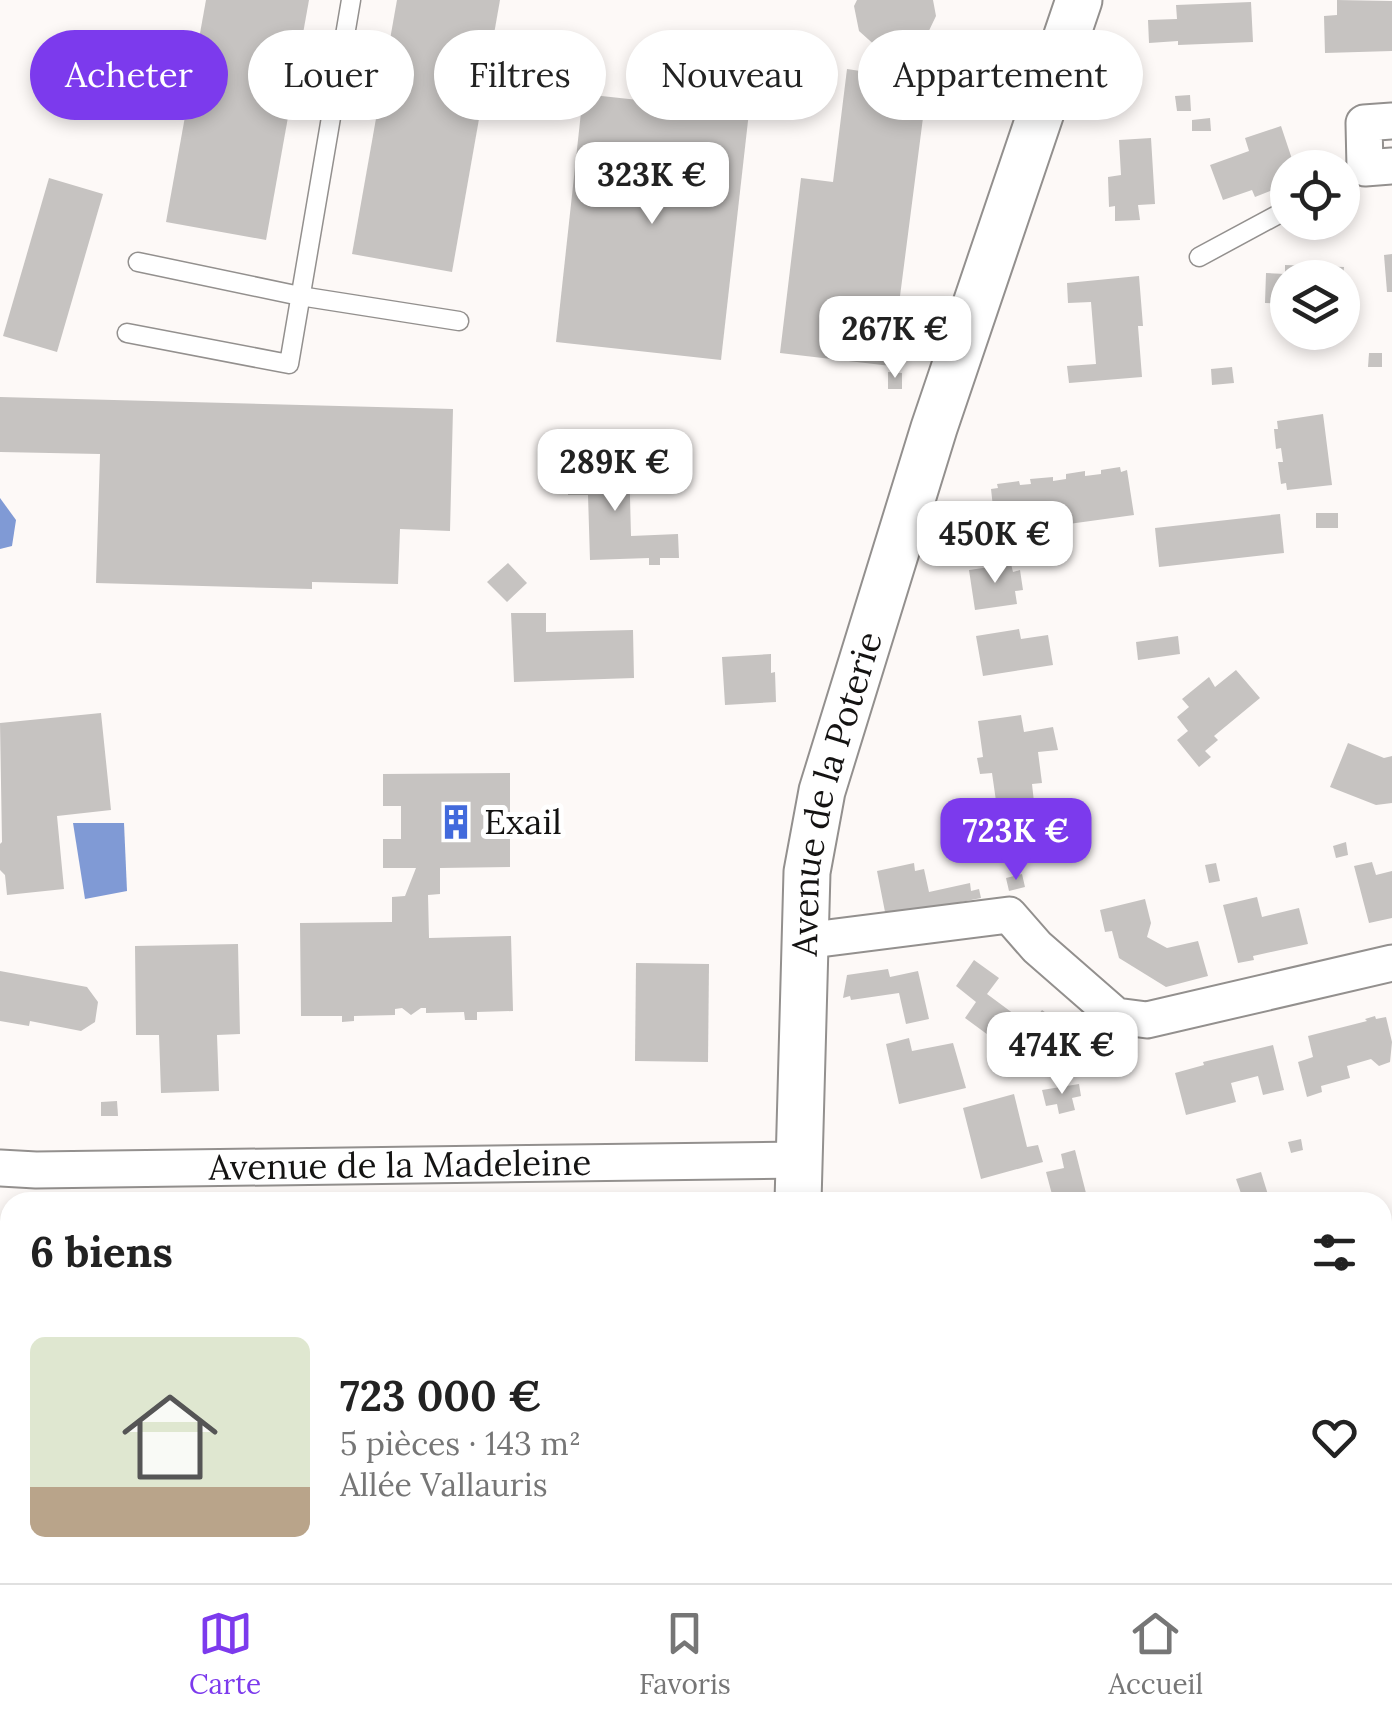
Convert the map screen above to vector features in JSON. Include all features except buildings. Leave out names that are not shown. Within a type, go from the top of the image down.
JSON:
[{"type":"street","name":"Avenue de la Poterie","points":[[798,1181],[807,872],[814,824],[830,759],[934,428],[1079,0]]},
{"type":"street","points":[[1370,169],[1364,123],[1392,120]]},
{"type":"street","points":[[804,941],[1009,915],[1037,947],[1116,1016],[1147,1020],[1392,963]]},
{"type":"street","name":"Avenue de la Madeleine","points":[[0,1168],[798,1181]]},
{"type":"lane","points":[[127,333],[288,364],[350,0]]},
{"type":"lane","points":[[1199,257],[1270,219]]},
{"type":"lane","points":[[138,262],[300,296],[459,321]]},
{"type":"water","points":[[0,498],[16,520],[12,546],[0,549]]},
{"type":"water","points":[[73,823],[124,823],[127,891],[85,899]]},
{"type":"place","name":"Exail","points":[[456,822]]}]
